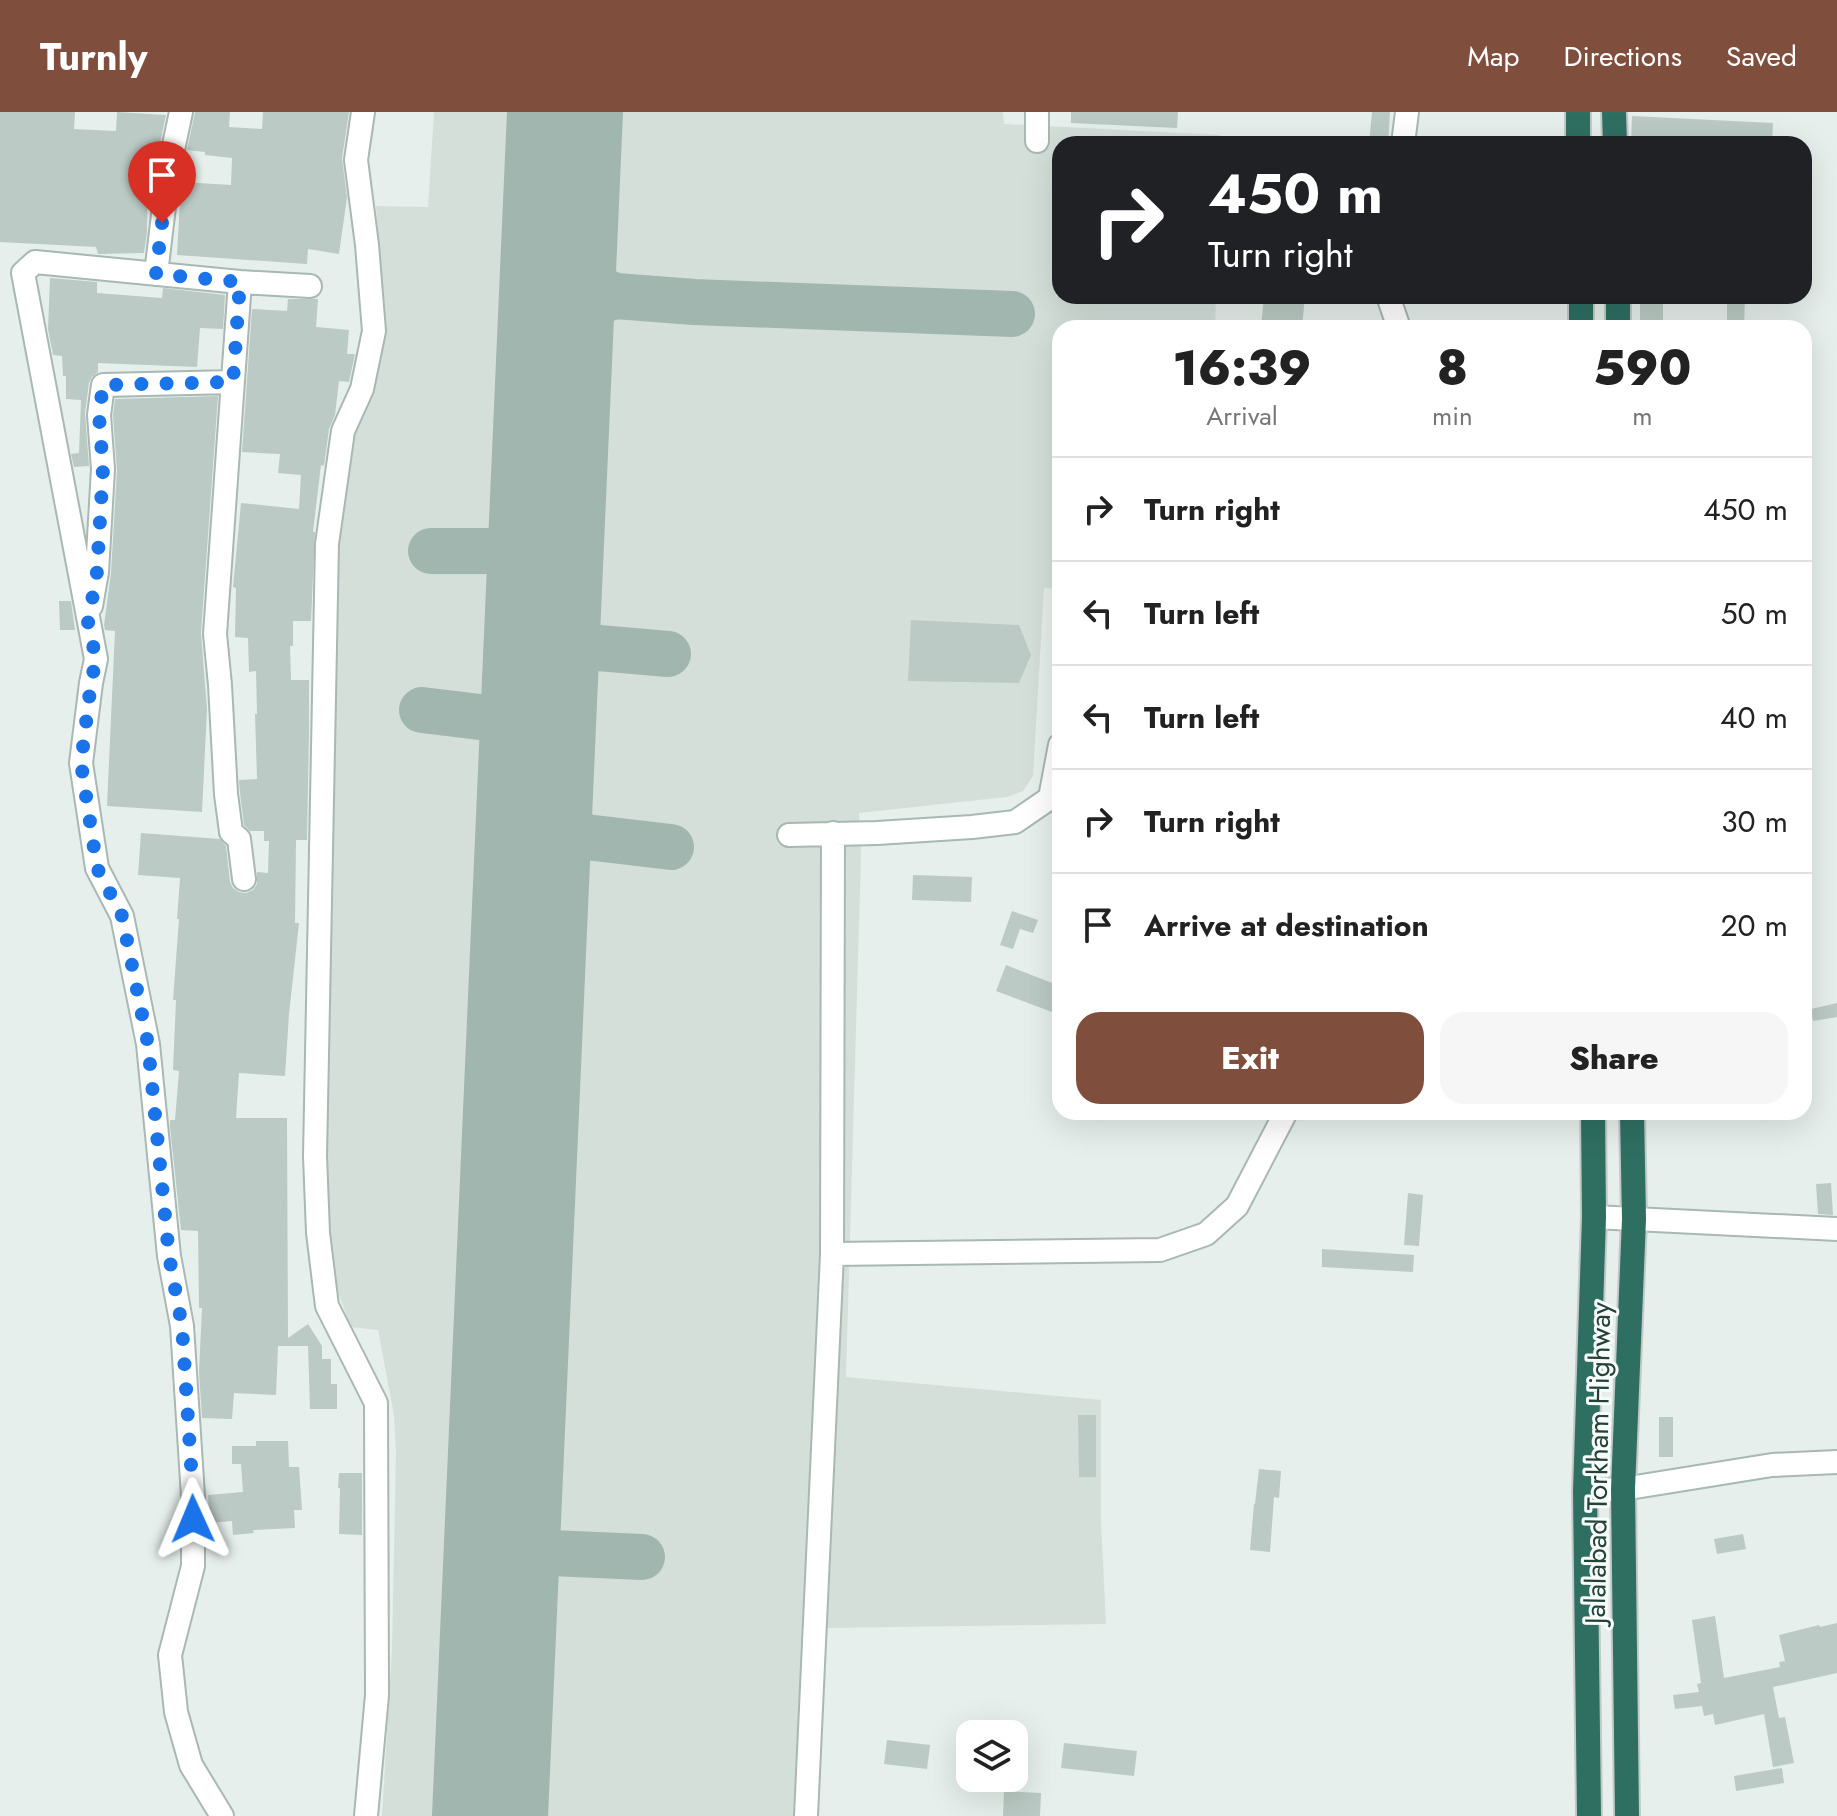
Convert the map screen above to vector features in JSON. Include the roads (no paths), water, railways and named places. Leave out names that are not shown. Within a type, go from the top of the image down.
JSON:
[{"type":"highway","points":[[1578,112],[1578,136]]},
{"type":"highway","points":[[1614,112],[1615,136]]},
{"type":"highway","points":[[1589,1816],[1585,1492],[1594,1217],[1593,1120]]},
{"type":"highway","name":"Jalalabad Torkham Highway","points":[[1627,1816],[1623,1489],[1634,1219],[1632,1120]]},
{"type":"street","points":[[156,274],[168,173],[181,112]]},
{"type":"street","points":[[363,112],[356,160],[374,331],[362,389],[343,431],[327,544],[315,1156],[318,1233],[327,1306],[376,1403],[377,1695],[366,1816]]},
{"type":"street","points":[[1037,112],[1037,141]]},
{"type":"street","points":[[1404,136],[1407,112]]},
{"type":"street","points":[[222,1816],[191,1765],[176,1712],[170,1655],[193,1566],[193,1496],[182,1326],[169,1256],[148,1044],[122,916],[97,868],[81,763],[96,659],[23,273],[35,262],[310,286]]},
{"type":"street","points":[[240,282],[215,634],[226,794],[231,832],[239,839],[244,879]]},
{"type":"street","points":[[88,623],[97,572],[101,513],[103,469],[99,415],[103,385],[233,382]]},
{"type":"street","points":[[789,835],[956,828],[1015,822],[1050,798],[1052,787]]},
{"type":"street","points":[[806,1816],[832,1254],[833,833]]},
{"type":"street","points":[[832,1254],[1160,1250],[1206,1234],[1237,1206],[1282,1120]]},
{"type":"street","points":[[1594,1217],[1837,1229]]},
{"type":"street","points":[[1585,1492],[1623,1489],[1772,1465],[1837,1462]]}]
